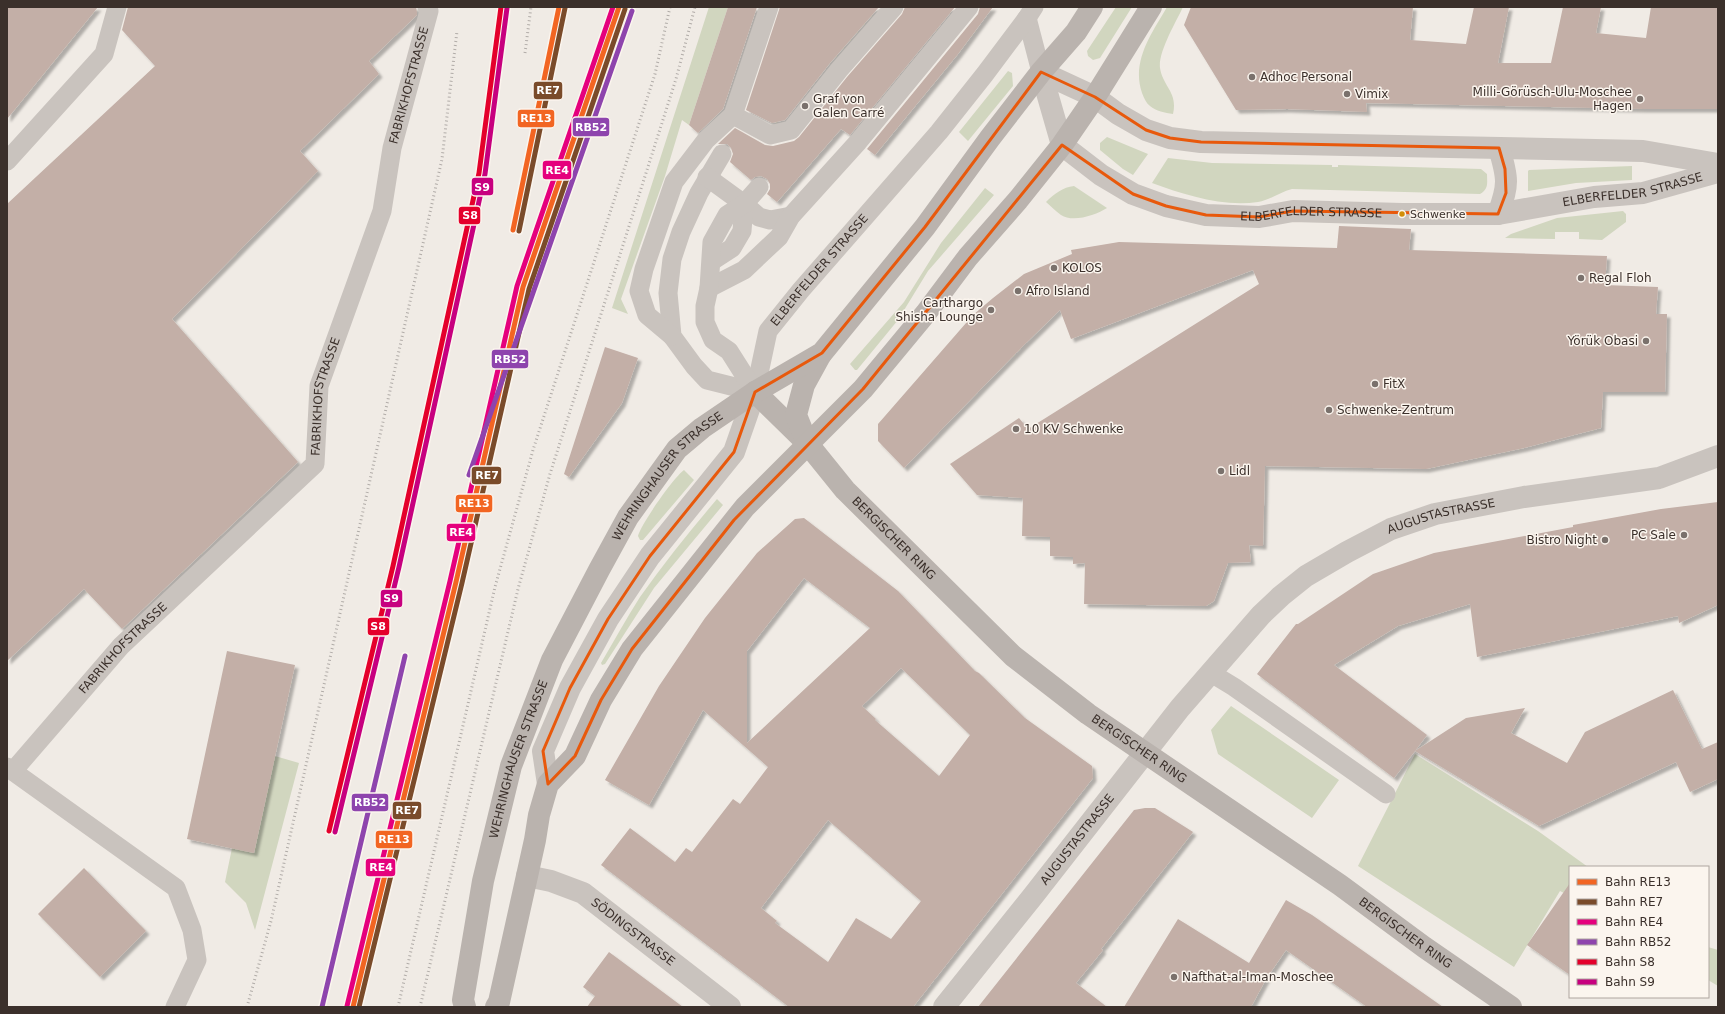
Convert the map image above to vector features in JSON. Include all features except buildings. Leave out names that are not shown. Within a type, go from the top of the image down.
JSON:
[{"type":"main road","points":[[807,444],[796,415],[804,385],[822,353],[925,227],[990,138],[1041,72],[1076,32],[1092,7]]},
{"type":"main road","points":[[807,444],[863,389],[926,313],[968,257],[1018,200],[1062,145],[1095,97],[1151,7]]},
{"type":"main road","points":[[807,444],[756,392],[822,353]]},
{"type":"main road","name":"WEHRINGHAUSER STRASSE","points":[[464,1007],[463,1000],[483,881],[511,766],[552,660],[598,570],[628,517],[677,449],[702,428],[756,392]]},
{"type":"main road","name":"WEHRINGHAUSER STRASSE","points":[[496,1007],[499,1002],[535,840],[539,815],[548,784],[575,756],[601,700],[632,649],[745,507],[807,444]]},
{"type":"main road","name":"BERGISCHER RING","points":[[807,444],[845,490],[1013,656],[1088,714],[1145,751],[1340,885],[1424,947],[1511,1007]]},
{"type":"street","name":"ELBERFELDER STRASSE","points":[[1041,72],[1095,97],[1118,114],[1146,130],[1170,138],[1201,142],[1643,151],[1718,164]]},
{"type":"street","name":"ELBERFELDER STRASSE","points":[[1041,72],[1062,145],[1101,174],[1133,194],[1166,206],[1206,215],[1259,217],[1293,211],[1402,214],[1498,214],[1594,197],[1643,193],[1718,172]]},
{"type":"street","points":[[1498,214],[1506,193],[1505,169],[1499,148]]},
{"type":"street","name":"WEHRINGHAUSER STRASSE","points":[[548,784],[543,751],[570,688],[608,619],[650,556],[734,452],[756,392]]},
{"type":"street","name":"AUGUSTASTRASSE","points":[[944,1007],[1118,788],[1145,751],[1261,615],[1281,596],[1306,576],[1391,529],[1435,514],[1524,497],[1659,478],[1718,456]]},
{"type":"street","name":"SÖDINGSTRASSE","points":[[527,876],[551,881],[583,893],[730,1007]]},
{"type":"lane","points":[[7,161],[104,54],[117,7]]},
{"type":"lane","name":"FABRIKHOFSTRASSE","points":[[175,1007],[197,960],[192,930],[176,888],[10,769],[121,646],[315,464],[319,386],[382,211],[392,148],[428,11],[427,7]]},
{"type":"lane","points":[[756,392],[707,380],[694,366],[672,336],[647,315],[640,291],[644,269],[674,182],[706,140],[733,115],[769,7]]},
{"type":"lane","points":[[733,115],[770,135],[792,130],[839,70],[894,7]]},
{"type":"lane","points":[[709,288],[744,270],[779,237],[791,216],[858,142],[969,7]]},
{"type":"lane","name":"ELBERFELDER STRASSE","points":[[1030,13],[1041,72]]},
{"type":"lane","name":"ELBERFELDER STRASSE","points":[[756,392],[768,331],[939,132],[985,74],[1030,13]]},
{"type":"lane","points":[[672,336],[668,293],[672,259],[681,232],[707,177],[722,154]]},
{"type":"lane","points":[[707,177],[759,217],[770,220],[791,216]]},
{"type":"lane","points":[[756,392],[729,351],[712,340],[705,322],[705,306],[712,261],[712,242],[727,215],[744,204],[759,187]]},
{"type":"lane","points":[[1211,673],[1240,691],[1386,794]]},
{"type":"highlighted area","points":[[1041,72],[1095,97],[1146,130],[1170,138],[1201,142],[1499,148],[1505,169],[1506,193],[1498,214],[1293,211],[1259,217],[1206,215],[1166,206],[1133,194],[1062,145],[863,389],[734,520],[632,649],[601,700],[575,756],[548,784],[543,751],[570,688],[608,619],[650,556],[734,452],[755,392],[822,353],[925,227]]},
{"type":"green space","points":[[709,7],[728,7],[689,125],[682,120],[665,176],[621,299],[628,314],[612,308]]},
{"type":"green space","points":[[1116,7],[1132,7],[1100,58],[1093,60],[1088,56],[1087,51]]},
{"type":"green space","points":[[1167,7],[1183,7],[1168,37],[1160,61],[1162,75],[1174,100],[1173,114],[1152,108],[1145,100],[1139,81],[1141,59],[1145,48]]},
{"type":"green space","points":[[1008,71],[1012,73],[1013,86],[968,141],[959,132]]},
{"type":"green space","points":[[1107,137],[1148,154],[1133,175],[1123,169],[1100,150],[1100,143]]},
{"type":"green space","points":[[1168,158],[1212,163],[1332,165],[1332,167],[1338,167],[1338,165],[1481,169],[1487,174],[1487,183],[1485,190],[1480,194],[1292,189],[1267,200],[1258,202],[1231,203],[1191,196],[1152,183]]},
{"type":"green space","points":[[1632,166],[1632,180],[1576,183],[1528,191],[1529,170]]},
{"type":"green space","points":[[1074,186],[1107,208],[1084,217],[1072,218],[1061,215],[1046,202],[1059,191]]},
{"type":"green space","points":[[985,188],[994,195],[928,271],[898,320],[857,370],[855,370],[850,364],[904,302],[941,243]]},
{"type":"green space","points":[[1623,211],[1626,214],[1626,222],[1602,240],[1579,239],[1579,232],[1555,232],[1555,239],[1505,238],[1511,234],[1557,218]]},
{"type":"green space","points":[[684,470],[694,480],[643,540],[640,540],[638,536],[640,530],[651,512],[679,474]]},
{"type":"green space","points":[[717,499],[723,505],[654,588],[605,664],[602,665],[601,663],[640,597],[677,547]]},
{"type":"green space","points":[[1231,706],[1339,780],[1312,818],[1218,754],[1211,730]]},
{"type":"green space","points":[[1415,754],[1538,831],[1587,866],[1569,866],[1569,896],[1560,891],[1514,967],[1358,866]]},
{"type":"green space","points":[[275,756],[299,763],[255,930],[246,903],[225,882],[232,848],[254,853]]},
{"type":"green space","points":[[1709,947],[1718,950],[1718,986],[1709,981]]},
{"type":"railway","points":[[525,53],[531,7]]},
{"type":"railway","points":[[398,1007],[495,587],[533,450],[655,74],[670,7]]},
{"type":"railway","points":[[420,1007],[518,589],[550,474],[676,79],[695,7]]},
{"type":"railway","points":[[247,1007],[271,921],[442,159],[457,31]]},
{"type":"rail line","name":"S8","points":[[329,831],[393,566],[479,173],[501,7]]},
{"type":"rail line","name":"RE13","points":[[513,230],[559,7]]},
{"type":"rail line","name":"RE4","points":[[347,1006],[450,581],[517,286],[613,7]]},
{"type":"rail line","name":"RE13","points":[[353,1007],[456,582],[523,287],[619,7]]},
{"type":"rail line","name":"S9","points":[[335,832],[399,567],[485,174],[507,8]]},
{"type":"rail line","name":"RE7","points":[[519,231],[565,8]]},
{"type":"rail line","name":"RE7","points":[[359,1007],[462,583],[529,289],[625,9]]},
{"type":"rail line","name":"RB52","points":[[469,475],[632,11]]},
{"type":"rail line","name":"RB52","points":[[322,1007],[405,656]]},
{"type":"place","name":"Adhoc Personal","points":[[1252,77]]},
{"type":"place","name":"Vimix","points":[[1347,94]]},
{"type":"place","name":"Milli-Görüsch-Ulu-Moschee Hagen","points":[[1640,99]]},
{"type":"place","name":"Graf von Galen Carré","points":[[805,106]]},
{"type":"place","name":"Schwenke","points":[[1402,214]]},
{"type":"place","name":"KOLOS","points":[[1054,268]]},
{"type":"place","name":"Regal Floh","points":[[1581,278]]},
{"type":"place","name":"Afro Island","points":[[1018,291]]},
{"type":"place","name":"Carthargo Shisha Lounge","points":[[991,310]]},
{"type":"place","name":"Yörük Obasi","points":[[1646,341]]},
{"type":"place","name":"FitX","points":[[1375,384]]},
{"type":"place","name":"Schwenke-Zentrum","points":[[1329,410]]},
{"type":"place","name":"10 KV Schwenke","points":[[1016,429]]},
{"type":"place","name":"Lidl","points":[[1221,471]]},
{"type":"place","name":"PC Sale","points":[[1684,535]]},
{"type":"place","name":"Bistro Night","points":[[1605,540]]},
{"type":"place","name":"Nafthat-al-Iman-Moschee","points":[[1174,977]]}]
